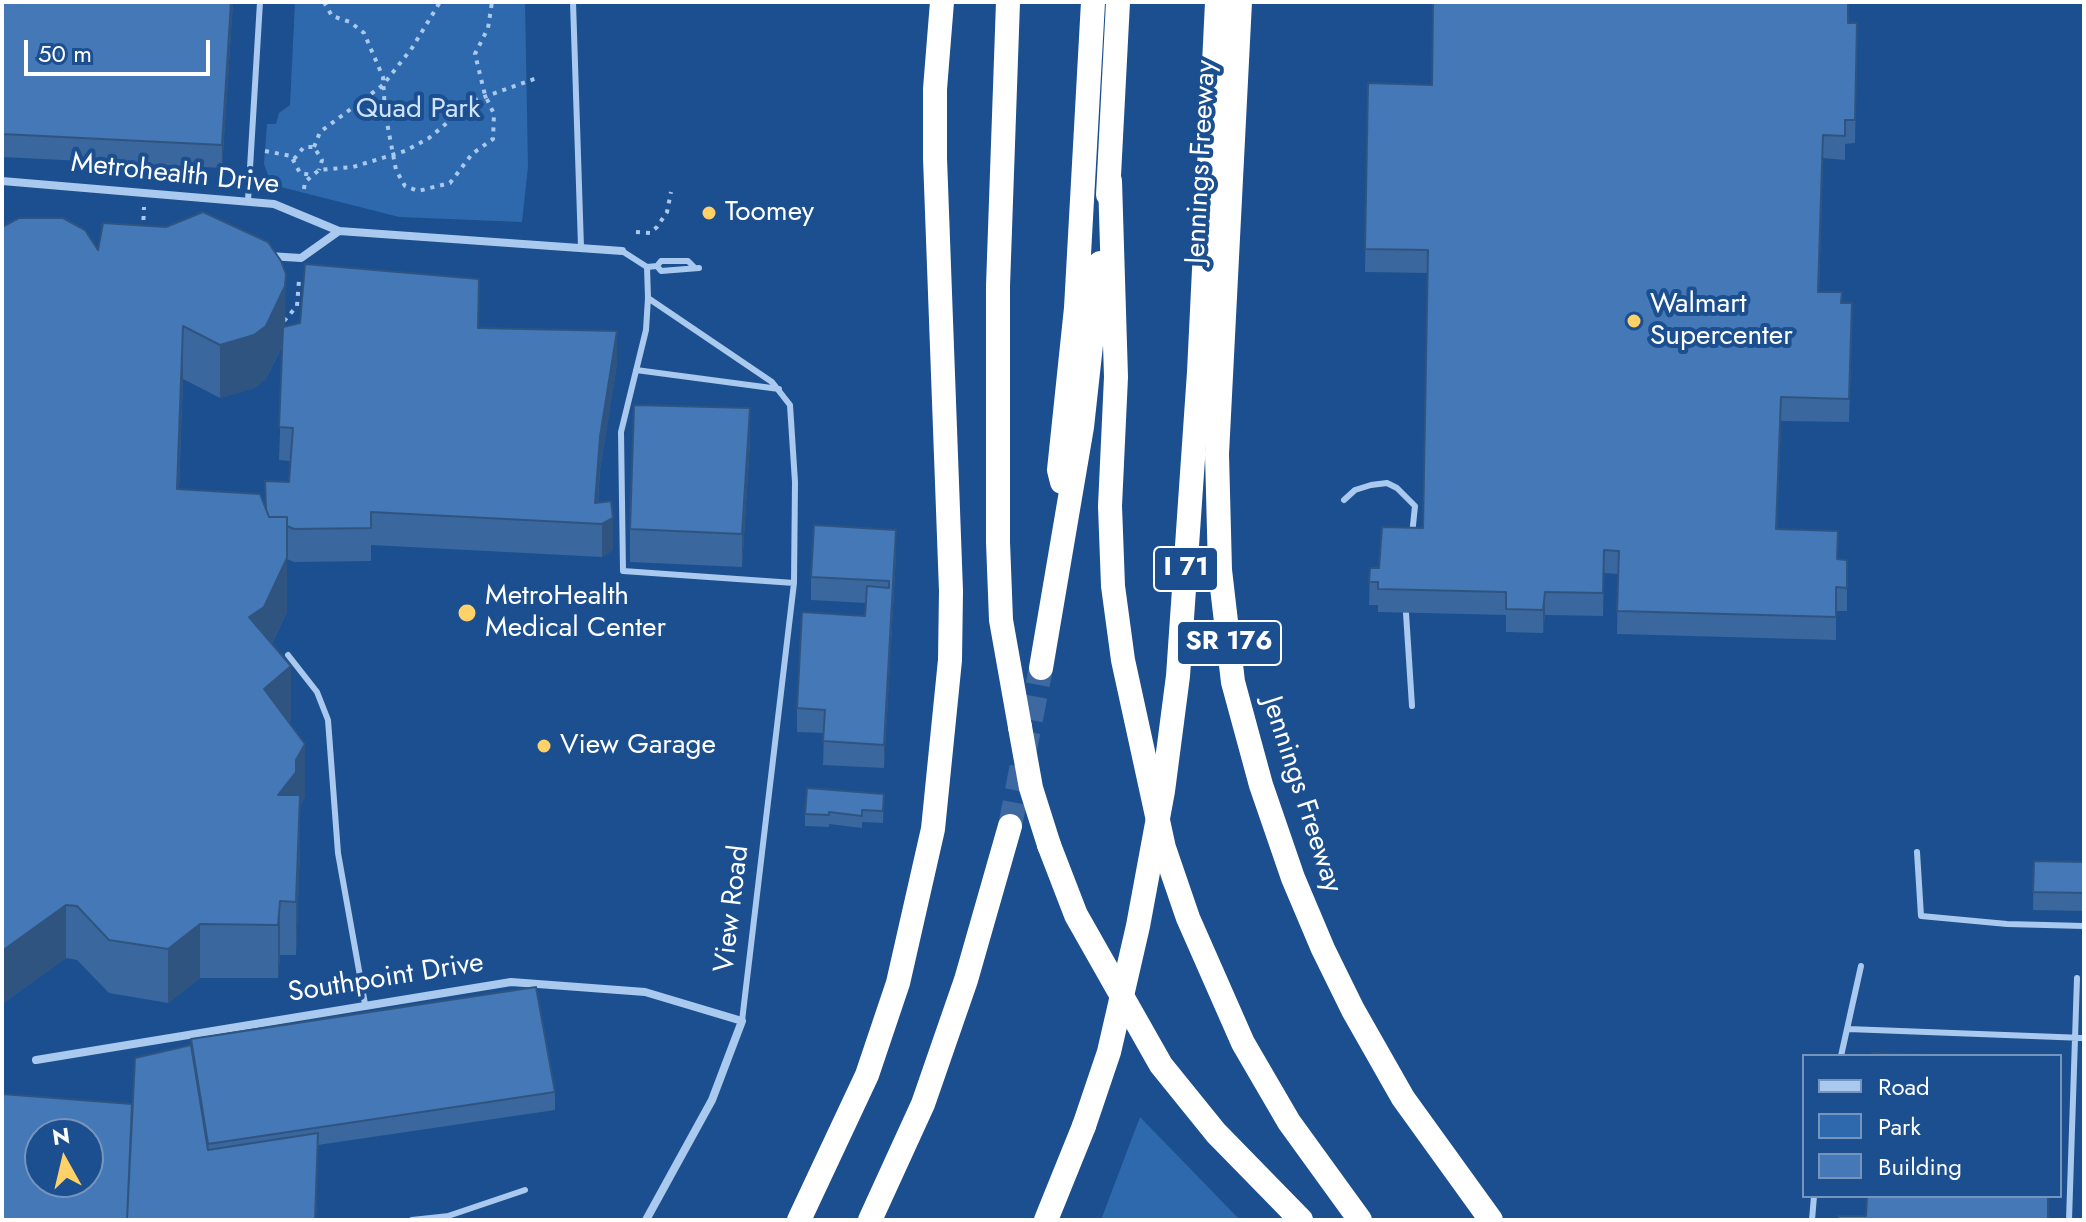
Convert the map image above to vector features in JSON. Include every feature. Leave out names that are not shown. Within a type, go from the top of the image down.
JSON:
[{"type":"highway","points":[[799,1220],[867,1075],[898,983],[923,883],[938,787],[950,660],[951,591],[935,158],[935,89],[942,2]]},
{"type":"highway","points":[[1008,2],[998,316],[1001,620],[1031,788],[1076,915],[1161,1065],[1216,1133],[1301,1220]]},
{"type":"highway","points":[[1068,513],[1059,470],[1076,308],[1093,2]]},
{"type":"highway","points":[[1118,2],[1110,181],[1116,377],[1110,506],[1113,586],[1129,690],[1164,848],[1188,918],[1243,1043],[1289,1122],[1360,1220]]},
{"type":"highway","name":"I 71","points":[[1046,1220],[1084,1126],[1109,1052],[1138,926],[1163,791],[1178,676],[1199,372],[1217,2]]},
{"type":"highway","name":"Jennings Freeway","points":[[1240,2],[1217,454],[1220,570],[1233,682],[1261,785],[1293,878],[1335,973],[1403,1098],[1491,1220]]},
{"type":"highway","points":[[1041,668],[1068,513],[1110,181]]},
{"type":"highway","points":[[870,1220],[923,1104],[966,980],[1010,826]]},
{"type":"street","name":"Metrohealth Drive","points":[[2,181],[248,201],[301,213],[339,231],[622,251]]},
{"type":"street","points":[[251,255],[301,258],[339,231]]},
{"type":"street","name":"Southpoint Drive","points":[[36,1060],[511,982],[645,992],[742,1021]]},
{"type":"street","name":"View Road","points":[[646,1220],[712,1100],[742,1021]]},
{"type":"lane","points":[[248,201],[260,2]]},
{"type":"lane","points":[[573,2],[581,247]]},
{"type":"lane","points":[[622,251],[647,267],[657,266],[661,261],[688,261],[697,268]]},
{"type":"lane","points":[[647,267],[646,330],[621,432],[623,571],[794,583]]},
{"type":"lane","points":[[648,298],[779,389]]},
{"type":"lane","points":[[636,370],[779,389]]},
{"type":"lane","name":"View Road","points":[[742,1021],[794,583],[795,482],[790,405],[779,389]]},
{"type":"lane","points":[[1344,500],[1355,490],[1371,485],[1387,483],[1397,488],[1415,506],[1411,551]]},
{"type":"lane","points":[[1406,613],[1412,706]]},
{"type":"lane","points":[[288,655],[317,692],[328,720],[338,853],[365,1004]]},
{"type":"lane","points":[[1917,852],[1921,916],[1992,923],[2084,926]]},
{"type":"lane","points":[[1842,1054],[1861,966]]},
{"type":"lane","points":[[2069,1220],[2077,978]]},
{"type":"lane","points":[[1848,1029],[2084,1038]]},
{"type":"lane","points":[[412,1220],[449,1218],[525,1190]]},
{"type":"lane","points":[[1812,1220],[1814,1198]]},
{"type":"path","points":[[324,2],[332,16],[350,22],[364,33],[383,77],[396,170],[409,189],[427,190],[450,183],[472,154],[493,139],[494,114],[485,95],[475,54],[488,28],[492,2]]},
{"type":"path","points":[[314,147],[324,128],[383,85],[412,48],[440,2]]},
{"type":"path","points":[[304,189],[311,176],[319,170],[353,167],[393,156],[429,138],[460,109],[485,95],[537,78]]},
{"type":"path","points":[[294,159],[304,147],[314,147]]},
{"type":"path","points":[[314,147],[322,160],[319,170]]},
{"type":"path","points":[[251,152],[277,153],[294,159],[300,173],[311,176]]},
{"type":"path","points":[[143,235],[144,192]]},
{"type":"path","points":[[636,232],[650,233],[657,227],[667,212],[671,192]]},
{"type":"path","points":[[284,321],[297,306],[299,280]]},
{"type":"green space","name":"Quad Park","points":[[295,2],[525,2],[528,167],[522,222],[399,217],[277,186],[269,178],[264,164],[267,124],[276,124],[279,113],[290,105]]},
{"type":"green space","points":[[1140,1117],[1240,1220],[1101,1220]]},
{"type":"building","points":[[2,2],[231,2],[222,145],[2,134]]},
{"type":"building","name":"Walmart Supercenter","points":[[1433,2],[1848,2],[1848,23],[1857,23],[1855,120],[1845,120],[1845,136],[1823,135],[1818,292],[1842,292],[1841,303],[1852,303],[1849,399],[1781,397],[1776,529],[1838,531],[1837,559],[1847,560],[1847,588],[1836,587],[1836,617],[1617,611],[1619,551],[1604,550],[1603,593],[1545,592],[1543,610],[1506,609],[1506,592],[1378,589],[1378,582],[1369,582],[1370,568],[1379,568],[1382,527],[1423,528],[1428,250],[1365,249],[1368,83],[1432,85]]},
{"type":"building","points":[[203,212],[268,242],[286,274],[285,286],[266,326],[254,335],[220,345],[183,326],[177,489],[260,494],[269,517],[287,517],[287,558],[264,607],[249,617],[291,666],[264,689],[305,744],[296,760],[296,772],[278,795],[300,795],[296,902],[280,901],[278,925],[200,924],[168,949],[109,940],[77,906],[66,905],[2,951],[2,227],[19,218],[63,218],[85,230],[98,250],[103,223],[166,227]]},
{"type":"building","points":[[305,264],[479,279],[478,328],[617,331],[600,437],[595,503],[611,501],[613,518],[602,524],[371,512],[371,528],[294,529],[287,526],[287,517],[269,517],[265,481],[289,482],[293,428],[279,427],[283,327],[300,323]]},
{"type":"building","points":[[634,405],[750,408],[742,534],[630,529]]},
{"type":"building","points":[[814,525],[896,530],[884,745],[823,741],[825,710],[797,708],[802,612],[865,616],[867,586],[889,588],[889,581],[811,577]]},
{"type":"building","points":[[807,788],[884,794],[883,811],[862,810],[862,816],[829,812],[829,815],[805,814]]},
{"type":"building","points":[[2034,861],[2084,862],[2084,893],[2033,892]]},
{"type":"building","points":[[536,987],[555,1092],[208,1144],[191,1039]]},
{"type":"building","points":[[191,1045],[208,1150],[318,1133],[315,1220],[127,1220],[135,1058]]},
{"type":"building","points":[[2,1094],[132,1104],[127,1220],[2,1220]]},
{"type":"building","points":[[1867,1198],[2048,1198],[2048,1220],[1838,1220],[1838,1216],[1866,1216]]},
{"type":"tunnel","points":[[1010,826],[1041,668]]},
{"type":"place","name":"Toomey","points":[[709,213]]},
{"type":"place","name":"Walmart Supercenter","points":[[1634,321]]},
{"type":"place","name":"MetroHealth Medical Center","points":[[467,613]]},
{"type":"place","name":"View Garage","points":[[544,746]]}]
